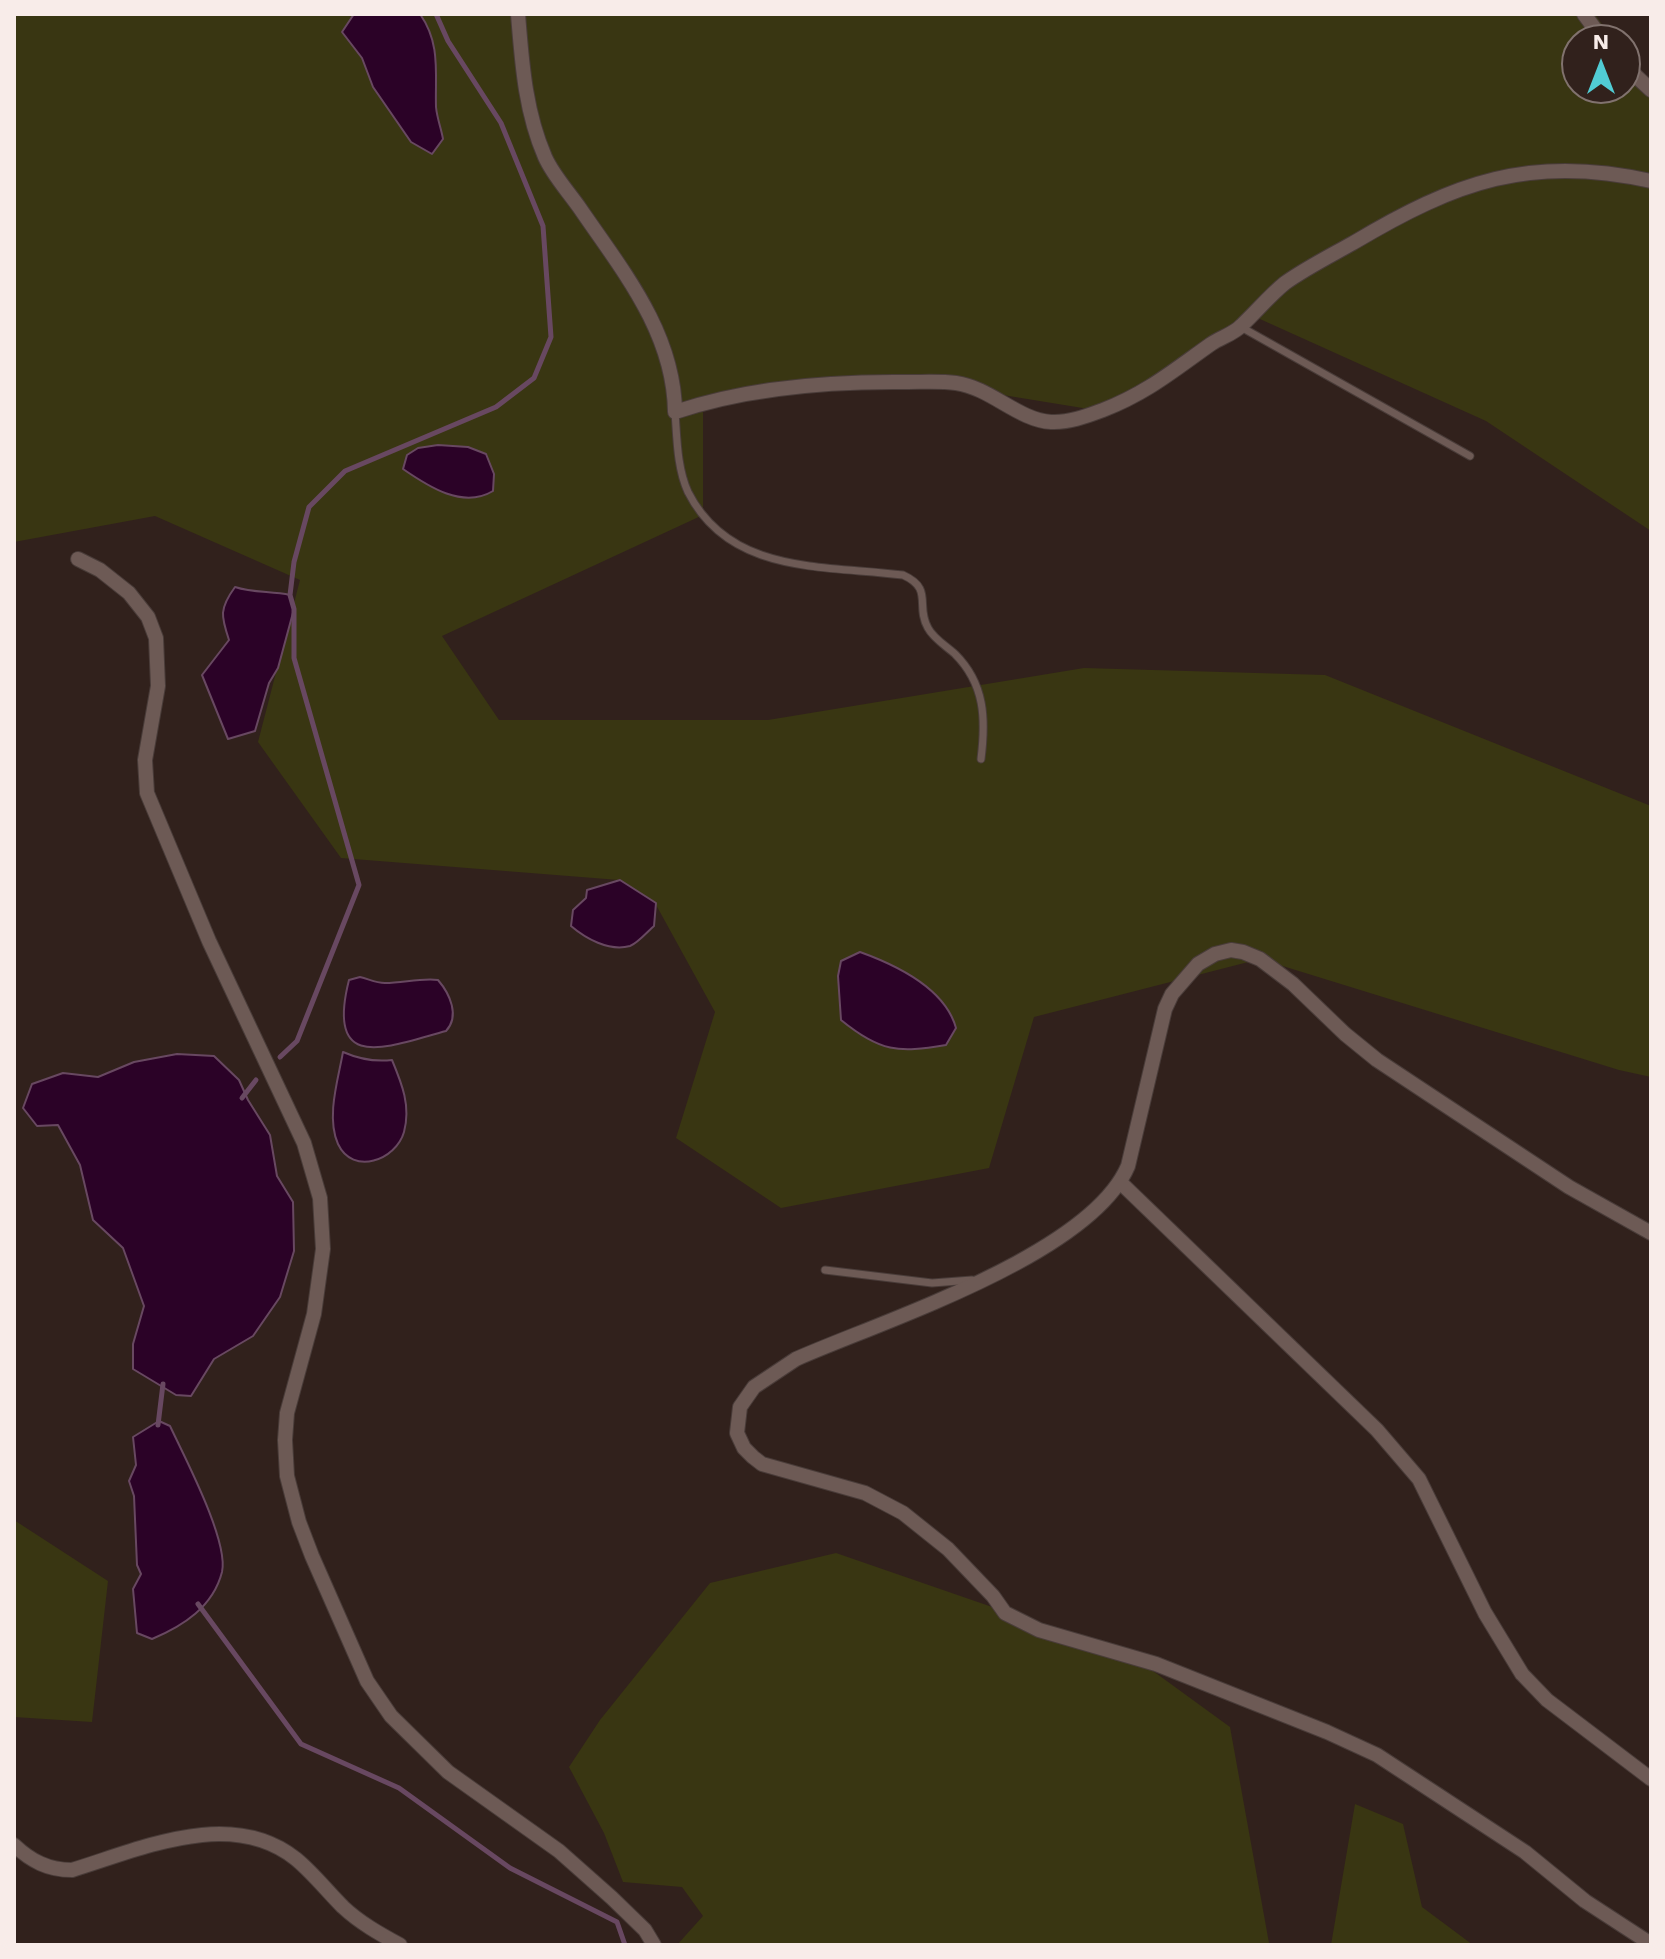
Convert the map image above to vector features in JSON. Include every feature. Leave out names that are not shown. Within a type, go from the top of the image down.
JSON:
[{"type":"street","points":[[518,14],[523,81],[545,159],[632,285],[662,338],[670,364],[675,412],[750,393],[808,386],[874,382],[955,383],[978,388],[1029,416],[1049,422],[1073,420],[1147,391],[1214,342],[1241,327],[1260,305],[1287,282],[1392,220],[1470,184],[1501,176],[1543,171],[1585,171],[1651,181]]},
{"type":"street","points":[[78,559],[100,570],[129,593],[148,617],[156,638],[158,686],[145,760],[147,793],[209,941],[304,1143],[320,1198],[323,1249],[314,1314],[287,1413],[285,1440],[287,1476],[312,1556],[367,1681],[391,1716],[448,1772],[559,1851],[645,1930],[654,1945]]},
{"type":"street","points":[[1651,1233],[1569,1187],[1377,1060],[1293,984],[1260,959],[1231,950],[1215,954],[1198,964],[1184,977],[1165,1009],[1128,1166],[1121,1183],[1109,1197],[1057,1239],[1013,1266],[820,1348],[776,1370],[754,1387],[740,1407],[737,1433],[744,1448],[762,1464],[865,1493],[903,1513],[948,1549],[1005,1613],[1039,1630],[1156,1664],[1377,1755],[1513,1844],[1585,1901],[1651,1944]]},
{"type":"street","points":[[1121,1183],[1377,1430],[1419,1479],[1485,1613],[1522,1674],[1547,1700],[1651,1779]]},
{"type":"street","points":[[14,1845],[42,1865],[72,1870],[163,1842],[235,1832],[262,1839],[296,1859],[345,1909],[400,1945]]},
{"type":"lane","points":[[1241,327],[1470,456]]},
{"type":"lane","points":[[675,412],[678,457],[688,490],[703,515],[731,542],[752,554],[790,563],[903,575],[913,580],[923,597],[923,614],[928,629],[964,664],[984,704],[981,759]]},
{"type":"lane","points":[[825,1270],[932,1283],[982,1280]]},
{"type":"shaded area","points":[[14,14],[1595,14],[1602,24],[1561,24],[1561,104],[1641,104],[1641,80],[1651,90],[1651,531],[1486,421],[1251,315],[1101,411],[923,382],[703,403],[703,515],[442,636],[499,720],[768,720],[1084,668],[1325,675],[1651,806],[1651,1077],[1619,1070],[1260,959],[1034,1017],[989,1168],[781,1208],[676,1138],[715,1012],[655,903],[619,880],[341,858],[258,742],[300,580],[155,516],[14,542]]},
{"type":"shaded area","points":[[354,14],[420,14],[427,25],[434,48],[436,107],[443,139],[432,154],[411,142],[373,87],[362,58],[342,32]]},
{"type":"shaded area","points":[[438,445],[468,447],[486,454],[494,474],[493,491],[482,496],[458,497],[435,489],[403,469],[407,455],[418,448]]},
{"type":"shaded area","points":[[235,587],[290,595],[294,609],[278,668],[269,683],[255,731],[228,739],[202,675],[229,640],[223,613]]},
{"type":"shaded area","points":[[620,880],[656,903],[654,926],[630,946],[614,947],[598,943],[571,926],[573,910],[586,898],[587,890]]},
{"type":"shaded area","points":[[860,952],[903,971],[941,1001],[956,1028],[946,1045],[890,1048],[867,1039],[841,1020],[838,976],[841,961]]},
{"type":"shaded area","points":[[360,977],[385,983],[438,980],[452,1005],[450,1025],[446,1031],[383,1047],[366,1047],[354,1042],[346,1030],[344,1010],[349,980]]},
{"type":"shaded area","points":[[343,1052],[379,1061],[392,1060],[402,1086],[406,1122],[399,1142],[384,1157],[363,1162],[354,1160],[338,1144],[333,1122],[334,1098]]},
{"type":"shaded area","points":[[177,1054],[214,1056],[239,1080],[270,1135],[277,1176],[293,1202],[294,1251],[280,1297],[253,1336],[214,1359],[191,1396],[176,1395],[133,1369],[133,1344],[144,1306],[123,1248],[93,1220],[80,1165],[58,1125],[37,1126],[23,1108],[32,1084],[63,1073],[98,1077],[134,1062]]},
{"type":"shaded area","points":[[159,1421],[170,1426],[204,1499],[219,1540],[222,1572],[212,1595],[195,1614],[152,1639],[137,1633],[133,1589],[141,1574],[137,1565],[134,1496],[129,1481],[136,1465],[133,1437]]},
{"type":"shaded area","points":[[14,1520],[108,1581],[92,1722],[14,1717]]},
{"type":"shaded area","points":[[836,1553],[1131,1655],[1230,1727],[1269,1943],[1276,1945],[677,1945],[703,1916],[682,1887],[623,1882],[604,1833],[569,1767],[600,1720],[710,1583]]},
{"type":"shaded area","points":[[1355,1804],[1403,1824],[1422,1907],[1473,1945],[1331,1945]]},
{"type":"waterway","points":[[280,1057],[297,1041],[359,885],[294,658],[294,609],[290,595],[294,562],[309,507],[345,471],[496,407],[534,378],[551,337],[543,226],[501,123],[448,41],[436,14]]},
{"type":"waterway","points":[[242,1098],[256,1080]]},
{"type":"waterway","points":[[158,1425],[163,1384]]},
{"type":"waterway","points":[[198,1604],[301,1744],[399,1788],[510,1868],[617,1922],[625,1945]]}]
